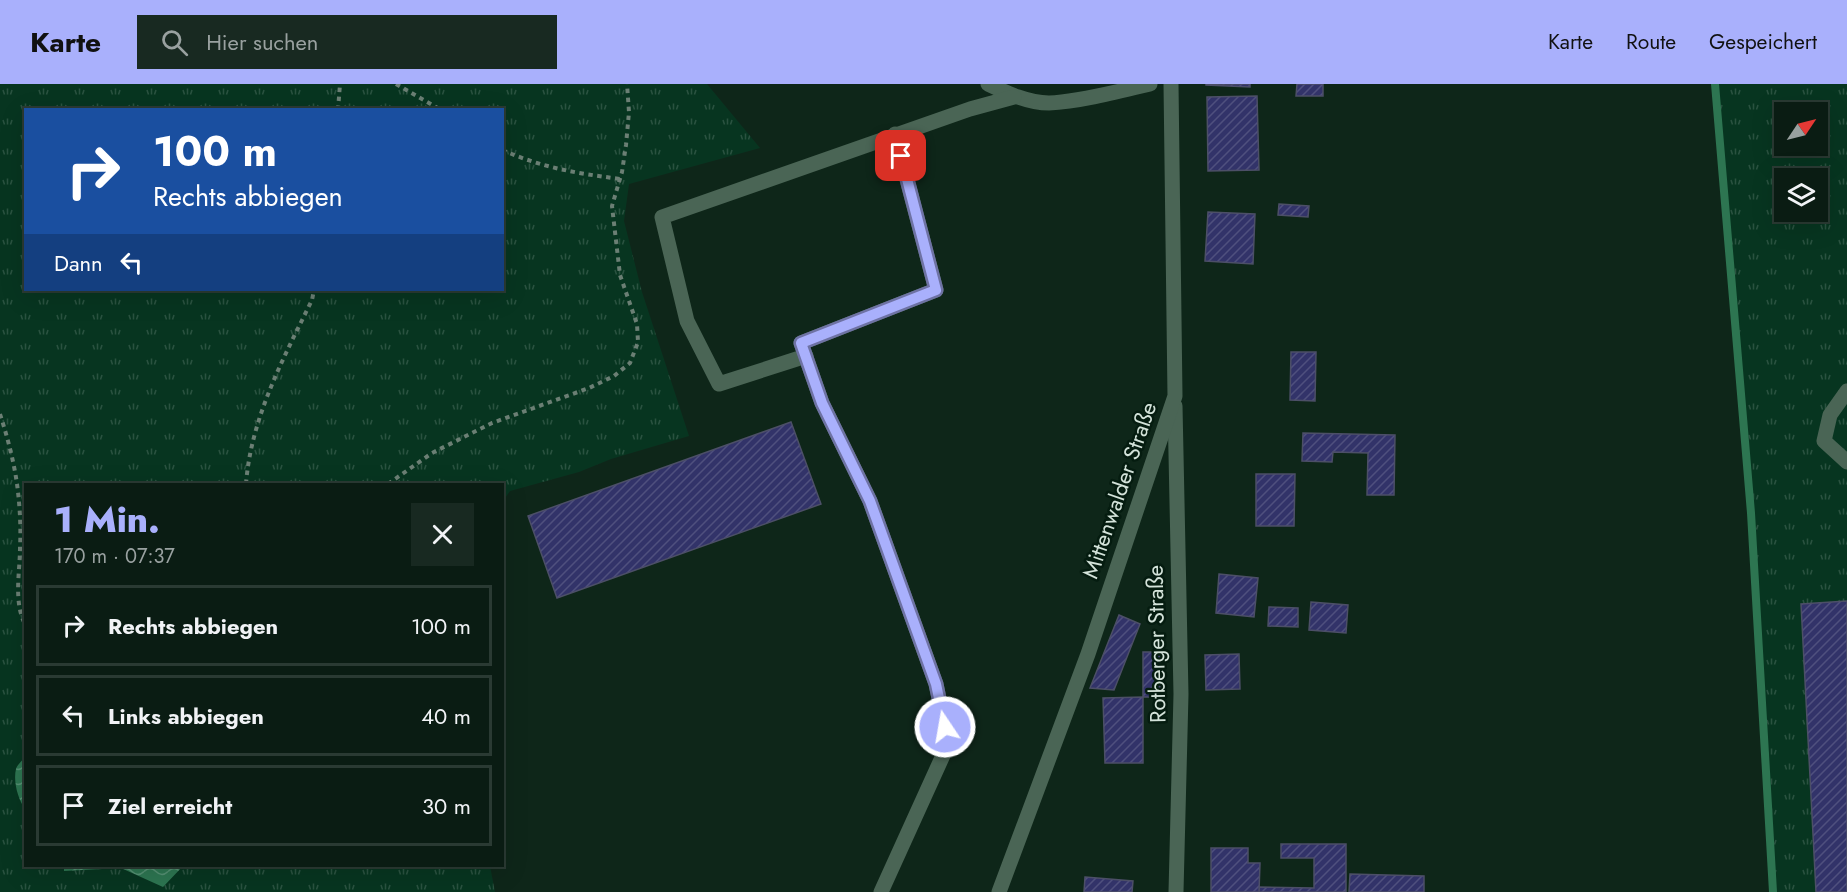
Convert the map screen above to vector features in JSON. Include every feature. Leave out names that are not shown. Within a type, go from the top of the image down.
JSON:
[{"type":"street","points":[[988,84],[1014,97],[1048,103],[1150,84]]},
{"type":"street","name":"Mittenwalder Straße","points":[[999,892],[1088,654],[1175,396],[1171,84]]},
{"type":"street","points":[[806,356],[719,384],[687,321],[662,217],[895,134],[1014,97]]},
{"type":"street","points":[[881,892],[945,751],[945,727],[936,684],[870,501],[822,403],[801,343],[936,290],[895,134]]},
{"type":"street","points":[[1847,391],[1830,415],[1824,441],[1847,462]]},
{"type":"street","name":"Rotberger Straße","points":[[1175,396],[1181,694],[1176,892]]},
{"type":"path","points":[[338,108],[340,84]]},
{"type":"path","points":[[396,84],[438,108]]},
{"type":"path","points":[[389,483],[432,453],[492,423],[589,388],[614,376],[630,363],[638,342],[637,324],[620,275],[612,206],[620,179],[629,112],[627,84]]},
{"type":"path","points":[[504,151],[534,163],[578,174],[620,179]]},
{"type":"path","points":[[246,483],[248,460],[259,417],[312,300],[314,291]]},
{"type":"path","points":[[0,414],[9,444],[18,491],[19,606],[24,620]]},
{"type":"green space","points":[[0,84],[707,84],[760,148],[629,184],[624,221],[642,292],[689,436],[611,459],[579,472],[510,491],[504,500],[504,483],[24,483],[24,867],[490,867],[495,892],[0,892]]},
{"type":"green space","points":[[1715,84],[1847,84],[1847,892],[1773,892],[1751,513]]},
{"type":"water","points":[[24,758],[24,807],[16,785],[17,768]]},
{"type":"water","points":[[64,867],[182,867],[163,887],[121,868],[64,871]]},
{"type":"building","points":[[1250,84],[1250,87],[1206,85]]},
{"type":"building","points":[[1297,84],[1323,84],[1323,96],[1296,96]]},
{"type":"building","points":[[1257,96],[1259,170],[1208,171],[1207,97]]},
{"type":"building","points":[[1279,204],[1309,206],[1308,217],[1278,215]]},
{"type":"building","points":[[1208,212],[1255,214],[1253,264],[1205,261]]},
{"type":"building","points":[[1291,352],[1316,352],[1315,401],[1290,400]]},
{"type":"building","points":[[791,422],[821,504],[557,598],[528,516]]},
{"type":"building","points":[[1303,433],[1395,435],[1394,495],[1367,495],[1368,453],[1333,452],[1332,462],[1302,461]]},
{"type":"building","points":[[1256,474],[1295,474],[1294,526],[1256,526]]},
{"type":"building","points":[[1219,574],[1258,578],[1254,617],[1216,613]]},
{"type":"building","points":[[1847,601],[1847,892],[1816,892],[1801,604]]},
{"type":"building","points":[[1311,602],[1348,605],[1346,633],[1309,630]]},
{"type":"building","points":[[1269,607],[1298,608],[1298,627],[1268,626]]},
{"type":"building","points":[[1119,615],[1140,624],[1114,690],[1090,688]]},
{"type":"building","points":[[1143,652],[1160,652],[1160,697],[1143,697]]},
{"type":"building","points":[[1239,654],[1240,689],[1206,690],[1205,655]]},
{"type":"building","points":[[1143,697],[1143,763],[1105,763],[1103,698]]},
{"type":"building","points":[[1281,844],[1346,844],[1346,892],[1259,892],[1259,887],[1314,888],[1314,858],[1281,858]]},
{"type":"building","points":[[1211,848],[1248,848],[1248,863],[1260,863],[1259,892],[1211,892]]},
{"type":"building","points":[[1350,874],[1424,876],[1424,892],[1349,892]]},
{"type":"building","points":[[1085,877],[1133,881],[1132,892],[1084,892]]},
{"type":"waterway","points":[[1715,84],[1751,513],[1773,892]]},
{"type":"route","points":[[901,156],[936,290],[801,343],[822,403],[870,501],[936,684],[945,727]]}]
